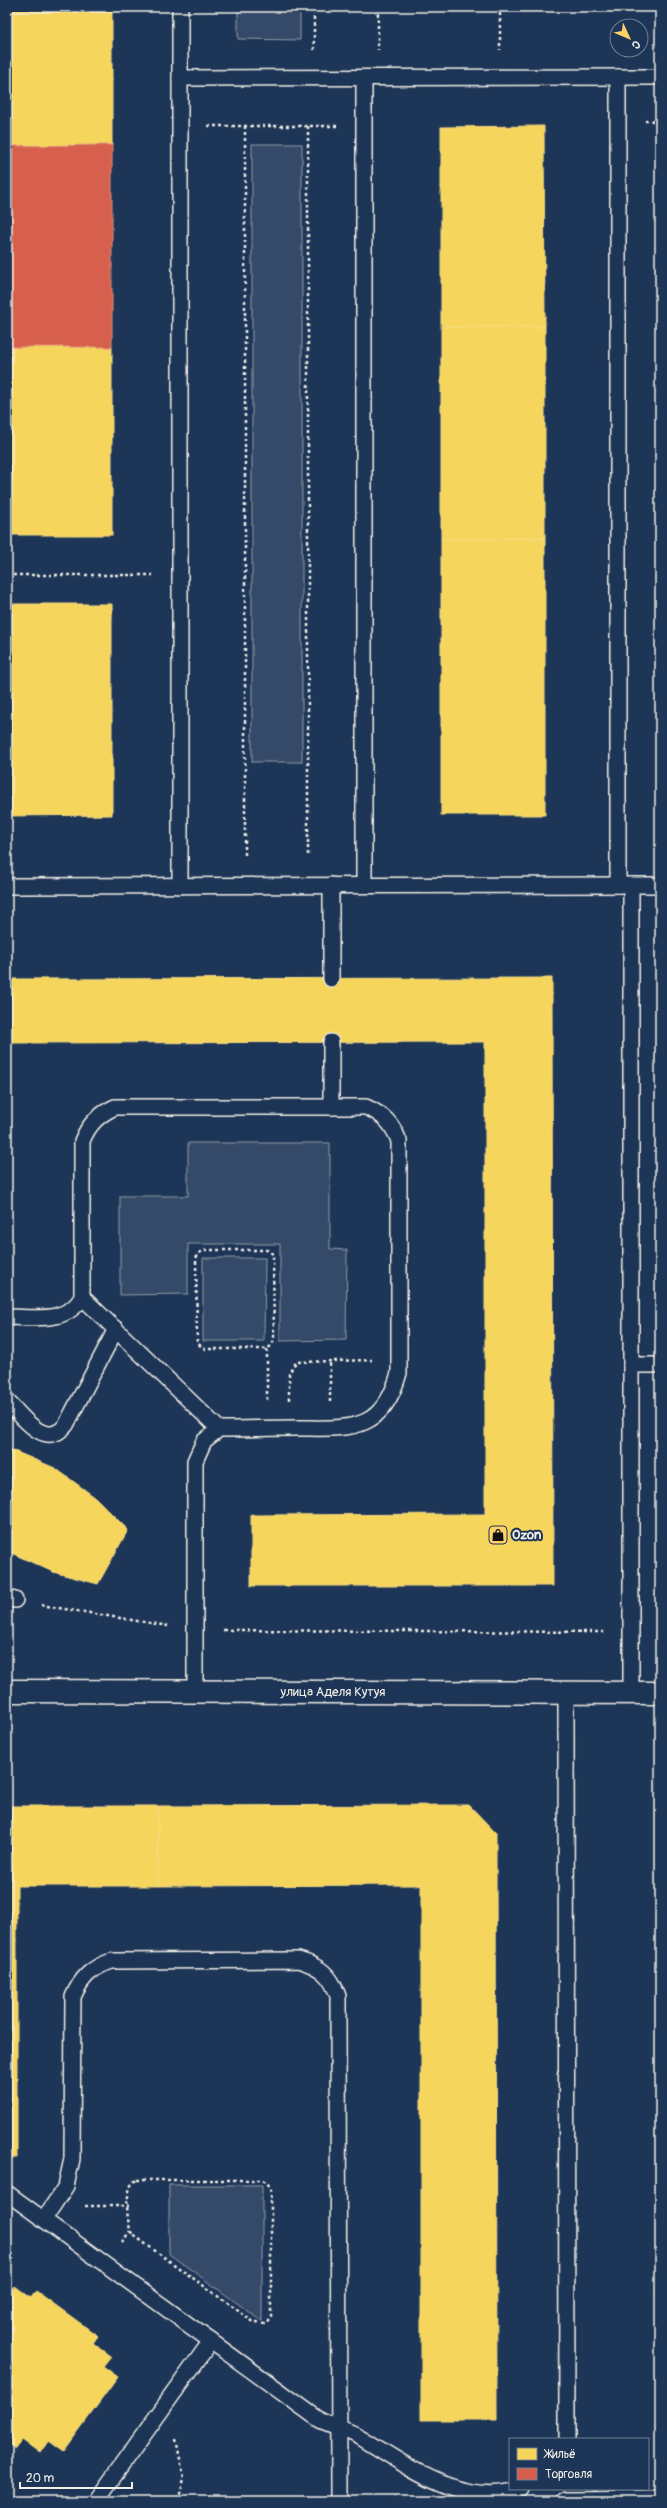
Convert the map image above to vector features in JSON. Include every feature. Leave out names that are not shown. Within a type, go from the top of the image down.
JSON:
[{"type":"street","name":"улица Аделя Кутуя","points":[[7,1691],[660,1693]]},
{"type":"lane","points":[[180,7],[180,886]]},
{"type":"lane","points":[[618,77],[631,1365],[631,1693]]},
{"type":"lane","points":[[180,78],[660,77]]},
{"type":"lane","points":[[364,885],[363,125],[371,78]]},
{"type":"lane","points":[[331,885],[331,979]]},
{"type":"lane","points":[[7,886],[660,885]]},
{"type":"lane","points":[[331,1042],[331,1107]]},
{"type":"lane","points":[[7,1317],[63,1315],[74,1308],[82,1296],[82,1141],[88,1127],[95,1119],[115,1107],[366,1107],[380,1113],[389,1121],[399,1141],[399,1360],[395,1387],[387,1402],[377,1414],[350,1428],[219,1429],[204,1441],[195,1461],[195,1692]]},
{"type":"lane","points":[[82,1296],[219,1429]]},
{"type":"lane","points":[[7,1401],[39,1431],[52,1435],[60,1432],[66,1425],[116,1329]]},
{"type":"lane","points":[[631,1365],[660,1365]]},
{"type":"lane","points":[[566,1693],[567,2438]]},
{"type":"lane","points":[[44,2219],[66,2186],[72,2159],[73,1997],[79,1982],[89,1972],[99,1965],[112,1961],[298,1960],[321,1969],[334,1984],[338,1996],[339,2501]]},
{"type":"lane","points":[[7,2193],[313,2416],[360,2437],[444,2491],[464,2498],[496,2499],[518,2490]]},
{"type":"lane","points":[[96,2501],[211,2341]]},
{"type":"lane","points":[[566,2496],[660,2498]]},
{"type":"path","points":[[314,7],[314,78]]},
{"type":"path","points":[[371,78],[378,7]]},
{"type":"path","points":[[500,7],[500,77]]},
{"type":"path","points":[[180,126],[363,125]]},
{"type":"path","points":[[245,126],[245,886]]},
{"type":"path","points":[[308,126],[308,885]]},
{"type":"path","points":[[7,575],[180,575]]},
{"type":"path","points":[[266,1250],[273,1254],[274,1340],[271,1346],[266,1349],[205,1349],[197,1343],[196,1258],[202,1251],[266,1250]]},
{"type":"path","points":[[266,1349],[267,1428]]},
{"type":"path","points":[[289,1428],[289,1374],[293,1365],[300,1360],[399,1360]]},
{"type":"path","points":[[330,1360],[330,1428]]},
{"type":"path","points":[[11,1599],[195,1630],[632,1633]]},
{"type":"path","points":[[137,2180],[261,2180],[267,2182],[271,2190],[271,2317],[269,2321],[262,2325],[255,2323],[132,2234],[129,2224],[129,2206],[129,2190],[133,2182],[137,2180]]},
{"type":"path","points":[[54,2206],[129,2206]]},
{"type":"path","points":[[166,2404],[184,2470],[183,2488],[178,2501]]},
{"type":"shaded area","points":[[238,7],[300,7],[300,40],[238,39]]},
{"type":"shaded area","points":[[252,144],[302,144],[302,762],[252,762]]},
{"type":"shaded area","points":[[188,1143],[330,1143],[330,1249],[347,1250],[346,1340],[280,1341],[280,1244],[188,1244],[188,1294],[120,1295],[120,1196],[188,1196]]},
{"type":"shaded area","points":[[203,1258],[265,1258],[264,1341],[203,1341]]},
{"type":"shaded area","points":[[655,1776],[660,1776],[660,2295],[655,2295]]},
{"type":"shaded area","points":[[169,2185],[262,2185],[262,2321],[169,2254]]},
{"type":"building: Жильё","points":[[7,7],[112,7],[112,145],[7,146]]},
{"type":"building: Жильё","points":[[544,126],[545,327],[441,327],[441,127]]},
{"type":"building: Жильё","points":[[441,327],[545,327],[545,538],[441,539]]},
{"type":"building: Жильё","points":[[7,347],[112,347],[112,535],[7,535]]},
{"type":"building: Жильё","points":[[545,538],[545,815],[441,815],[441,539]]},
{"type":"building: Жильё","points":[[7,604],[112,604],[112,815],[7,816]]},
{"type":"building: Жильё","points":[[552,978],[553,1586],[251,1586],[251,1515],[485,1514],[485,1042],[9,1043],[9,1288],[7,1288],[7,979]]},
{"type":"building: Жильё","points":[[7,1448],[55,1468],[96,1498],[128,1530],[98,1584],[53,1572],[7,1551]]},
{"type":"building: Жильё","points":[[469,1805],[496,1833],[497,2420],[421,2420],[421,1885],[158,1886],[158,1806]]},
{"type":"building: Жильё","points":[[7,1806],[158,1806],[158,1886],[17,1886],[17,2158],[7,2158]]},
{"type":"building: Жильё","points":[[15,2286],[31,2298],[36,2291],[98,2336],[93,2343],[111,2356],[103,2366],[118,2377],[64,2451],[49,2440],[40,2453],[22,2440],[15,2449],[7,2443],[7,2296]]},
{"type":"building: Торговля","points":[[112,145],[112,347],[7,347],[7,146]]},
{"type":"place","name":"Ozon","points":[[498,1535]]}]
